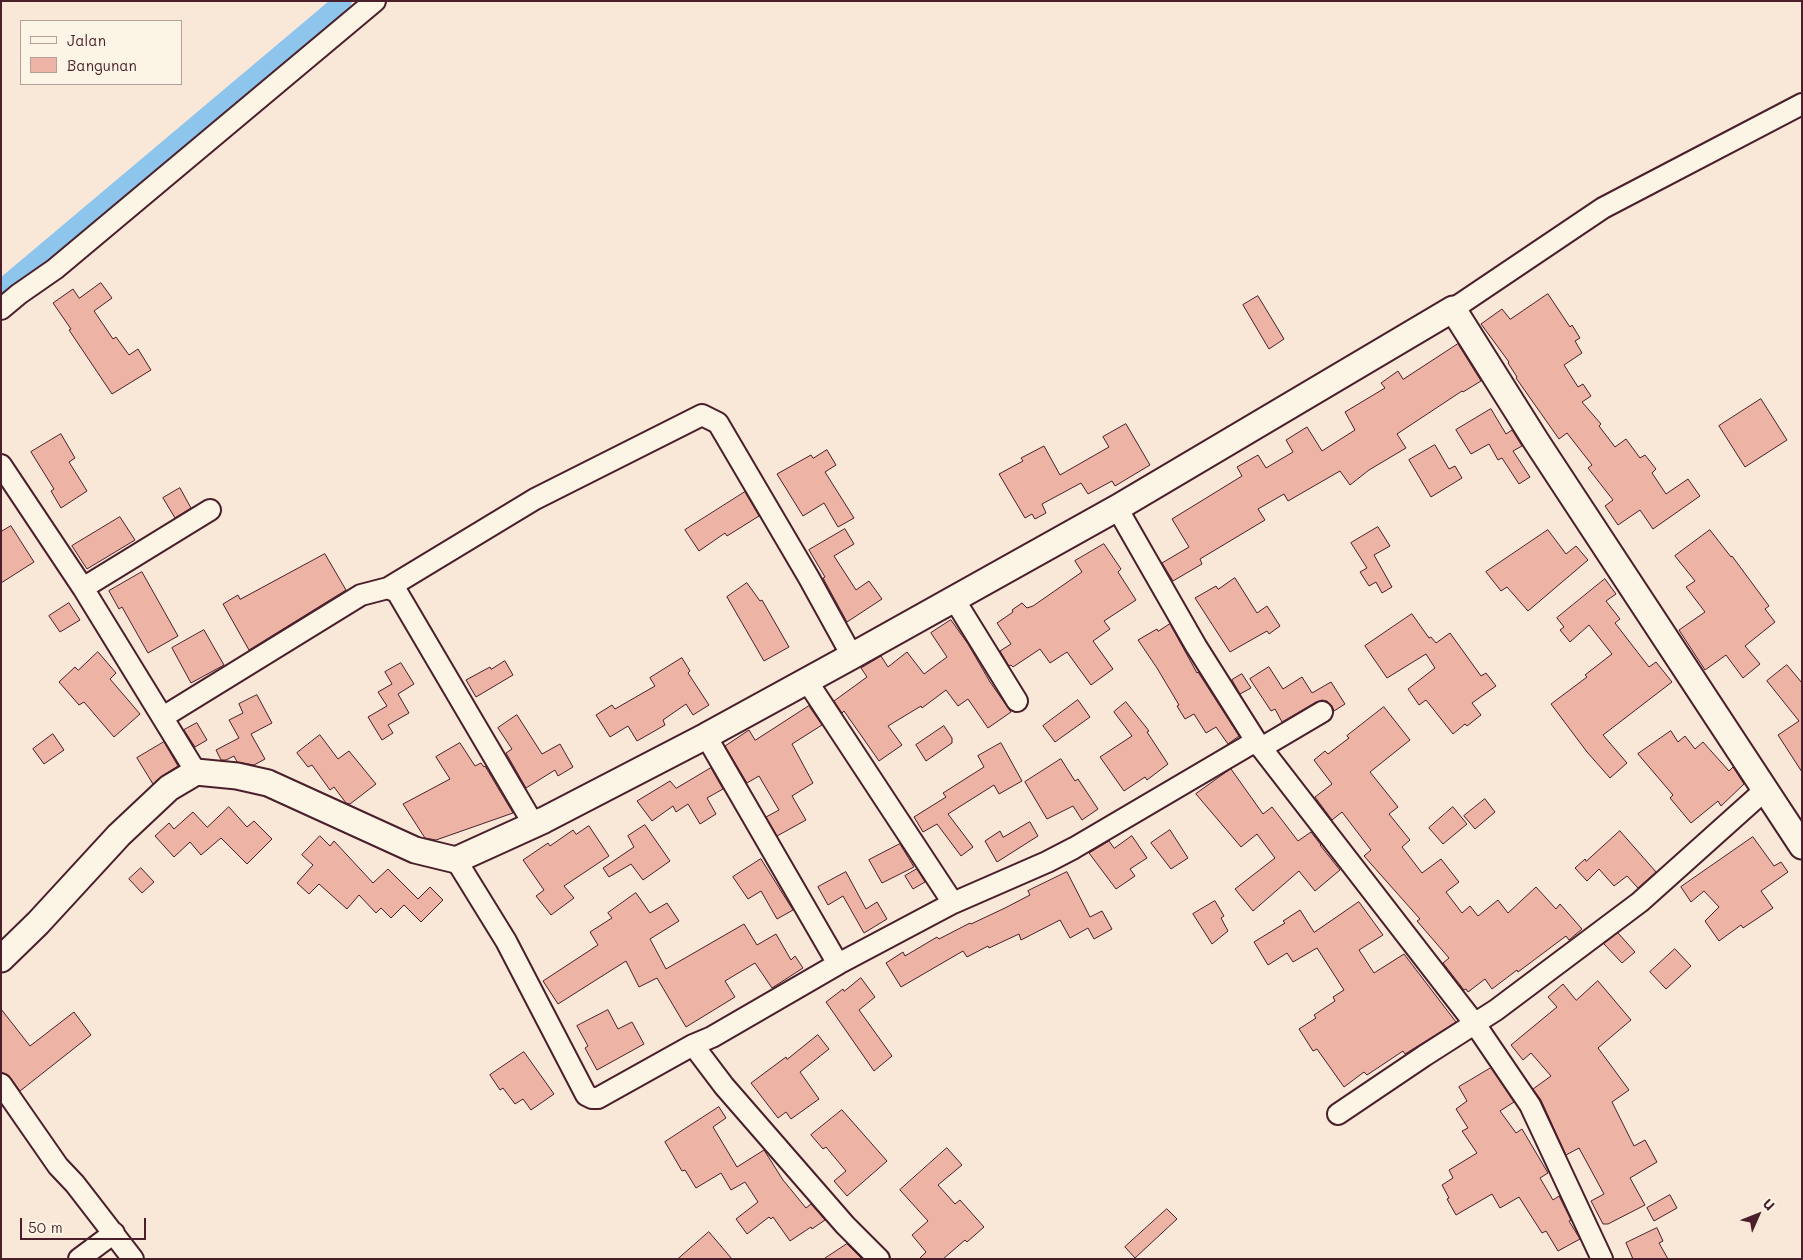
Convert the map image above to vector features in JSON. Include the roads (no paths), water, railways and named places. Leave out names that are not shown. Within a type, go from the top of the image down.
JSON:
[{"type":"street","points":[[1,309],[55,269],[376,1]]},
{"type":"street","points":[[1,960],[38,923],[119,835],[169,788],[196,772],[237,776],[268,783],[415,850],[456,860],[534,825],[706,736],[807,681],[1116,508],[1453,309],[1603,208],[1802,104]]},
{"type":"street","points":[[1453,309],[1536,441],[1765,790],[1800,840]]},
{"type":"street","points":[[163,717],[361,595],[388,588],[535,499],[702,416],[718,423],[809,578],[852,656]]},
{"type":"street","points":[[4,476],[83,588],[196,772]]},
{"type":"street","points":[[1116,508],[1196,646],[1259,745],[1475,1024],[1530,1105],[1602,1259]]},
{"type":"street","points":[[83,588],[210,510]]},
{"type":"street","points":[[388,588],[397,592],[534,825]]},
{"type":"street","points":[[954,599],[1017,701]]},
{"type":"street","points":[[807,681],[953,903]]},
{"type":"street","points":[[456,860],[506,940],[586,1095],[598,1098],[693,1045],[712,1037],[838,964],[953,903],[1047,862],[1074,848],[1322,712]]},
{"type":"street","points":[[706,736],[838,964]]},
{"type":"street","points":[[1338,1114],[1496,1010],[1640,902],[1765,790]]},
{"type":"street","points":[[693,1045],[724,1086],[845,1226],[880,1259]]},
{"type":"street","points":[[1,1084],[58,1166],[75,1184],[114,1233],[132,1259]]},
{"type":"street","points":[[79,1259],[114,1233]]},
{"type":"waterway","points":[[1,289],[343,1]]}]
